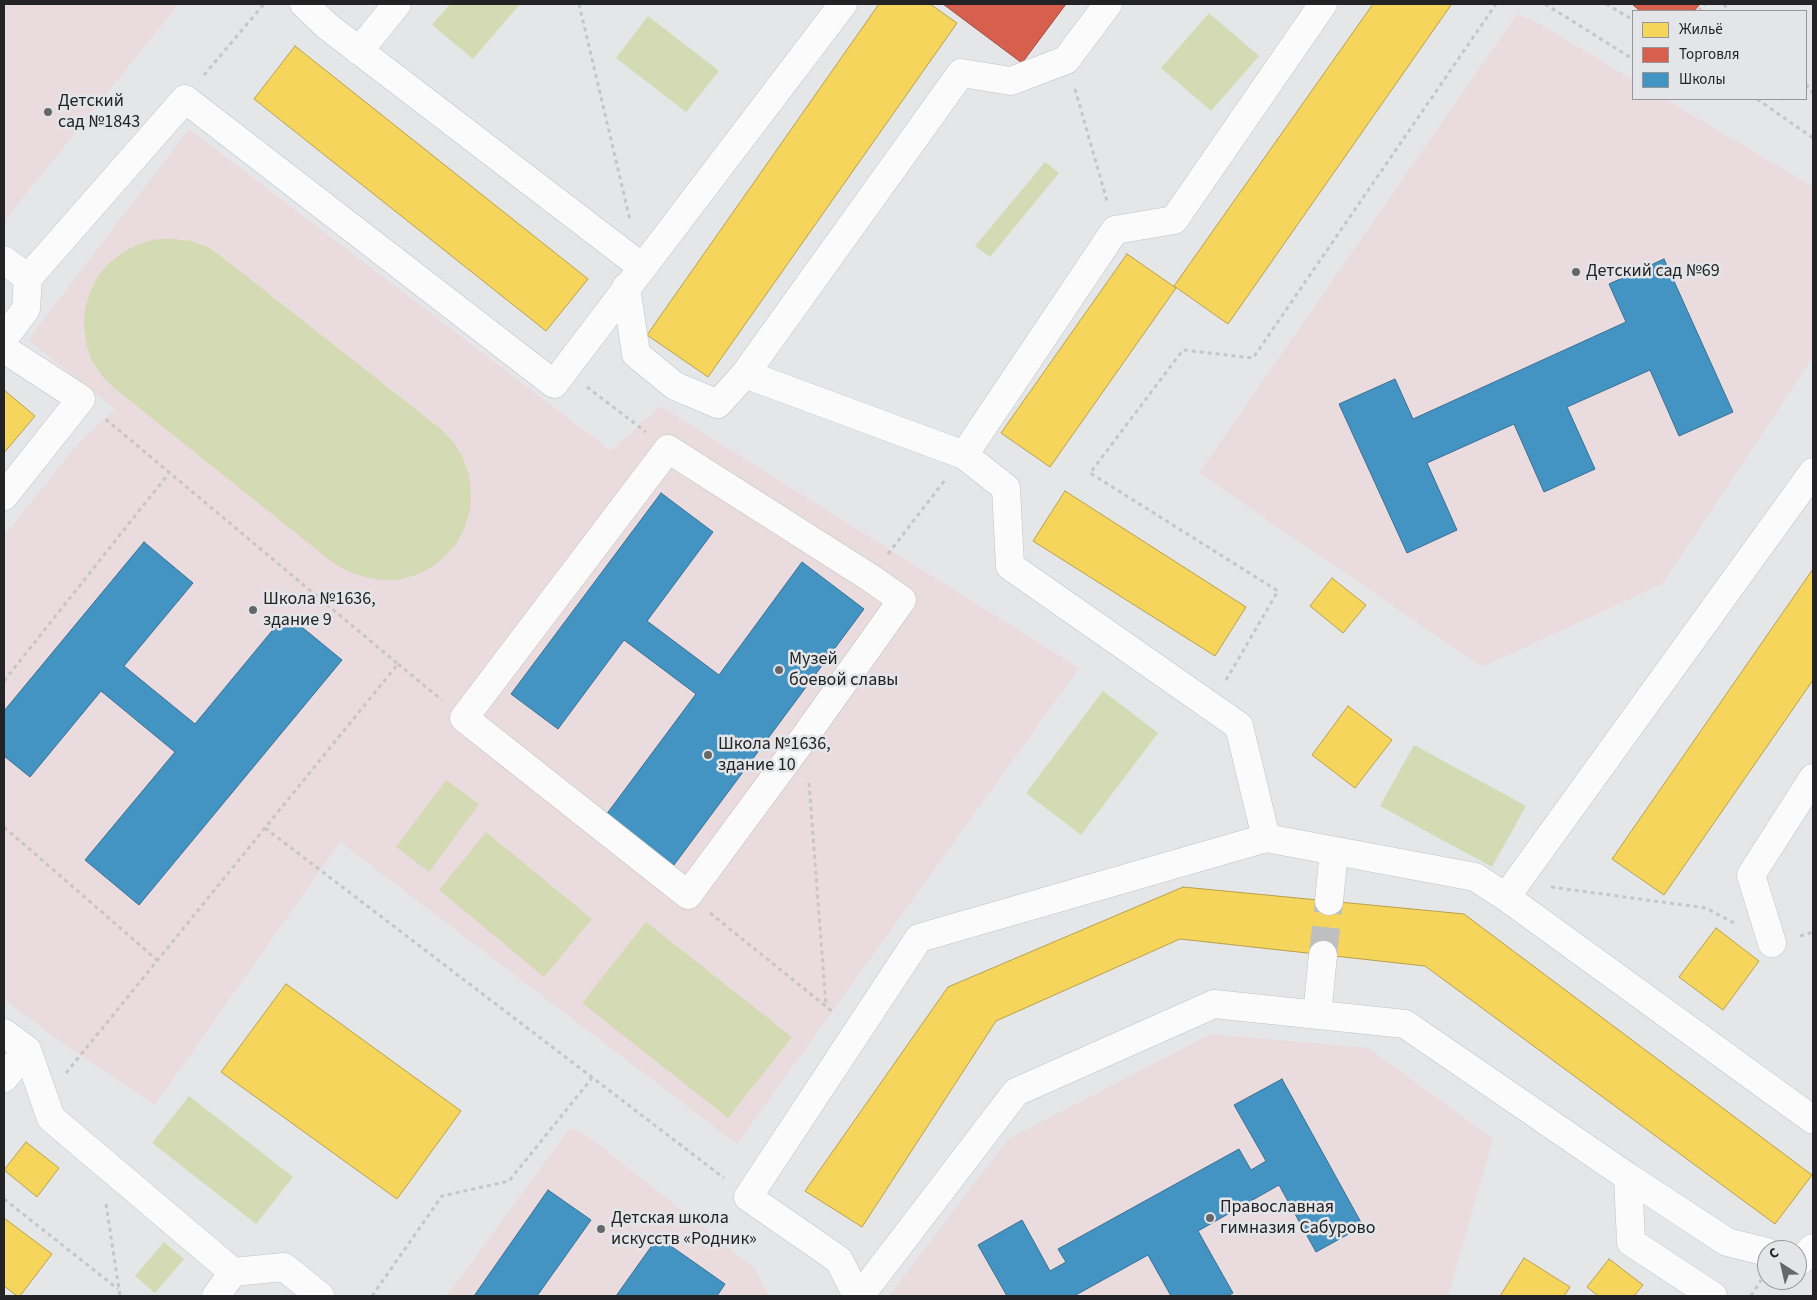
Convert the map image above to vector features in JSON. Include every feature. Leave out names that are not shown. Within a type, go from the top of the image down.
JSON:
[{"type":"lane","points":[[304,4],[327,26],[634,277],[636,354],[675,386],[718,404],[745,374],[962,74],[1011,81],[1066,60],[1108,4]]},
{"type":"lane","points":[[359,51],[397,4]]},
{"type":"lane","points":[[964,456],[1115,230],[1174,220],[1323,4]]},
{"type":"lane","points":[[4,338],[26,309],[28,278],[184,99],[554,384],[836,6]]},
{"type":"lane","points":[[4,260],[28,278]]},
{"type":"lane","points":[[4,349],[81,400],[4,496]]},
{"type":"lane","points":[[745,374],[964,456],[1006,488],[1010,566],[1239,726],[1266,838]]},
{"type":"lane","points":[[668,449],[870,577],[902,600],[806,735],[688,895],[464,718],[668,449]]},
{"type":"lane","points":[[1512,889],[1813,472]]},
{"type":"lane","points":[[1772,943],[1751,875],[1813,778]]},
{"type":"lane","points":[[1757,1250],[1727,1242],[1628,1177],[1405,1024],[1214,1004],[1016,1092],[859,1296],[839,1260],[748,1197],[919,938],[1266,838],[1475,877],[1512,889],[1813,1120]]},
{"type":"lane","points":[[1329,902],[1334,850]]},
{"type":"lane","points":[[1317,1015],[1323,955]]},
{"type":"lane","points":[[4,1033],[27,1050],[51,1118],[112,1160],[233,1272],[284,1267],[320,1296]]},
{"type":"lane","points":[[4,1078],[27,1050]]},
{"type":"lane","points":[[1628,1177],[1631,1242],[1713,1296]]},
{"type":"lane","points":[[216,1296],[233,1272]]},
{"type":"path","points":[[184,99],[264,4]]},
{"type":"path","points":[[579,4],[634,277]]},
{"type":"path","points":[[1210,706],[1278,591],[1090,473],[1183,350],[1253,358],[1496,4]]},
{"type":"path","points":[[1545,4],[1632,57]]},
{"type":"path","points":[[1606,4],[1632,19]]},
{"type":"path","points":[[1066,60],[1115,230]]},
{"type":"path","points":[[1758,100],[1813,138]]},
{"type":"path","points":[[565,370],[668,449]]},
{"type":"path","points":[[81,400],[464,718]]},
{"type":"path","points":[[870,577],[964,456]]},
{"type":"path","points":[[4,681],[169,473]]},
{"type":"path","points":[[45,1100],[398,664]]},
{"type":"path","points":[[806,735],[826,1006]]},
{"type":"path","points":[[4,827],[157,960]]},
{"type":"path","points":[[265,828],[748,1197]]},
{"type":"path","points":[[1512,889],[1706,908],[1772,943],[1813,932]]},
{"type":"path","points":[[688,895],[858,1032]]},
{"type":"path","points":[[372,1296],[442,1196],[509,1180],[592,1078]]},
{"type":"path","points":[[112,1160],[118,1289],[120,1296]]},
{"type":"path","points":[[4,1199],[118,1289]]},
{"type":"shaded area","name":"Детский сад №1843","points":[[4,4],[179,4],[4,221]]},
{"type":"shaded area","name":"Детский сад №69","points":[[1517,14],[1538,23],[1632,79],[1632,100],[1667,100],[1813,187],[1813,357],[1662,584],[1482,667],[1199,473]]},
{"type":"shaded area","points":[[189,129],[611,451],[660,406],[1079,668],[737,1144],[340,842],[155,1105],[65,1045],[4,999],[4,536],[81,440],[115,409],[28,340]]},
{"type":"shaded area","name":"Православная гимназия Сабурово","points":[[1211,1034],[1368,1048],[1493,1139],[1448,1296],[889,1296],[1008,1139]]},
{"type":"shaded area","name":"Детская школа искусств «Родник»","points":[[570,1128],[589,1137],[754,1268],[769,1296],[447,1296]]},
{"type":"green space","points":[[450,4],[520,4],[473,59],[432,25]]},
{"type":"green space","points":[[1209,13],[1259,56],[1211,111],[1161,68]]},
{"type":"green space","points":[[648,16],[719,71],[686,112],[616,58]]},
{"type":"green space","points":[[1045,162],[1059,173],[990,257],[975,246]]},
{"type":"green space","points":[[156,239],[191,241],[208,247],[442,430],[454,443],[463,458],[469,475],[471,492],[470,510],[465,527],[457,543],[445,556],[432,567],[416,575],[399,580],[381,580],[347,571],[332,562],[114,388],[102,376],[92,361],[86,344],[85,309],[90,292],[98,276],[109,263],[123,252],[139,244]]},
{"type":"green space","points":[[1103,691],[1158,733],[1081,835],[1026,793]]},
{"type":"green space","points":[[1414,745],[1526,806],[1492,867],[1380,806]]},
{"type":"green space","points":[[446,780],[479,804],[429,872],[396,847]]},
{"type":"green space","points":[[486,832],[592,919],[544,977],[439,890]]},
{"type":"green space","points":[[646,922],[792,1037],[728,1118],[582,1003]]},
{"type":"green space","points":[[189,1096],[293,1177],[256,1224],[152,1143]]},
{"type":"green space","points":[[164,1242],[184,1259],[155,1293],[135,1276]]},
{"type":"building: Жильё","points":[[879,4],[930,4],[957,23],[708,377],[647,335]]},
{"type":"building: Жильё","points":[[1373,4],[1451,5],[1228,324],[1174,286]]},
{"type":"building: Жильё","points":[[295,46],[588,279],[546,331],[254,99]]},
{"type":"building: Жильё","points":[[1127,254],[1176,288],[1050,467],[1001,433]]},
{"type":"building: Жильё","points":[[4,390],[35,416],[4,453]]},
{"type":"building: Жильё","points":[[1065,491],[1246,607],[1215,656],[1033,541]]},
{"type":"building: Жильё","points":[[1813,569],[1813,680],[1664,895],[1612,859]]},
{"type":"building: Жильё","points":[[1332,578],[1366,605],[1343,633],[1310,606]]},
{"type":"building: Жильё","points":[[1348,706],[1392,740],[1355,788],[1312,755]]},
{"type":"building: Жильё","points":[[1183,887],[1464,914],[1812,1175],[1775,1224],[1425,966],[1180,939],[996,1021],[862,1227],[805,1191],[948,987]]},
{"type":"building: Жильё","points":[[1716,928],[1759,961],[1723,1010],[1679,977]]},
{"type":"building: Жильё","points":[[286,984],[461,1111],[397,1199],[221,1072]]},
{"type":"building: Жильё","points":[[26,1142],[59,1168],[37,1197],[4,1170]]},
{"type":"building: Жильё","points":[[4,1218],[52,1254],[20,1296],[17,1296],[4,1286]]},
{"type":"building: Жильё","points":[[1524,1258],[1570,1287],[1564,1296],[1500,1296]]},
{"type":"building: Жильё","points":[[1609,1259],[1643,1285],[1634,1296],[1598,1296],[1587,1287]]},
{"type":"building: Торговля","points":[[943,4],[1066,4],[1022,63]]},
{"type":"building: Торговля","points":[[1632,4],[1700,4],[1695,10],[1639,10]]},
{"type":"building: Школы","points":[[1664,259],[1733,412],[1679,436],[1650,370],[1567,407],[1595,469],[1544,492],[1514,424],[1427,463],[1457,530],[1407,553],[1339,404],[1395,379],[1413,419],[1626,322],[1609,284]]},
{"type":"building: Школы","points":[[661,493],[713,532],[647,621],[719,675],[802,562],[864,609],[668,873],[600,823],[696,694],[624,640],[558,729],[511,694]]},
{"type":"building: Школы","points":[[144,542],[193,583],[124,666],[195,724],[286,614],[342,660],[139,905],[85,860],[175,752],[101,691],[30,777],[4,756],[4,711]]},
{"type":"building: Школы","points":[[1282,1079],[1363,1226],[1316,1252],[1279,1185],[1198,1231],[1233,1293],[1227,1296],[1171,1296],[1148,1255],[1074,1296],[1007,1296],[978,1245],[1022,1220],[1050,1271],[1066,1262],[1058,1249],[1239,1149],[1251,1170],[1266,1161],[1234,1105]]},
{"type":"building: Школы","points":[[548,1190],[591,1220],[537,1296],[474,1296]]},
{"type":"building: Школы","points":[[658,1237],[725,1284],[717,1296],[616,1296]]},
{"type":"tunnel","points":[[1323,955],[1329,901]]},
{"type":"place","name":"Детский сад №1843","points":[[48,112]]},
{"type":"place","name":"Детский сад №69","points":[[1576,272]]},
{"type":"place","name":"Школа №1636, здание 9","points":[[253,610]]},
{"type":"place","name":"Музей боевой славы","points":[[779,670]]},
{"type":"place","name":"Школа №1636, здание 10","points":[[708,755]]},
{"type":"place","name":"Православная гимназия Сабурово","points":[[1210,1218]]},
{"type":"place","name":"Детская школа искусств «Родник»","points":[[601,1229]]}]
